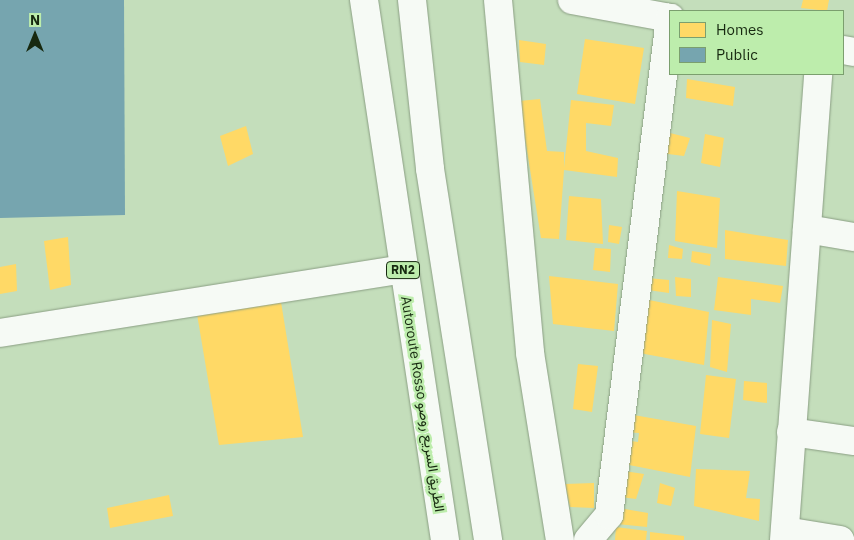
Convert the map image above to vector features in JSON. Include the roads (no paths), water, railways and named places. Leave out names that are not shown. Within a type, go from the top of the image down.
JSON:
[{"type":"main road","name":"Autoroute Rosso الطريق السريع روصو","points":[[364,0],[402,269],[445,540]]},
{"type":"main road","points":[[412,0],[430,169],[488,540]]},
{"type":"main road","points":[[498,0],[530,353],[560,540]]},
{"type":"main road","points":[[572,0],[669,18]]},
{"type":"main road","points":[[588,540],[609,515],[669,26]]},
{"type":"main road","points":[[818,75],[784,536],[840,540]]},
{"type":"main road","points":[[807,229],[854,236]]},
{"type":"main road","points":[[0,333],[402,269]]},
{"type":"main road","points":[[791,432],[854,441]]}]
